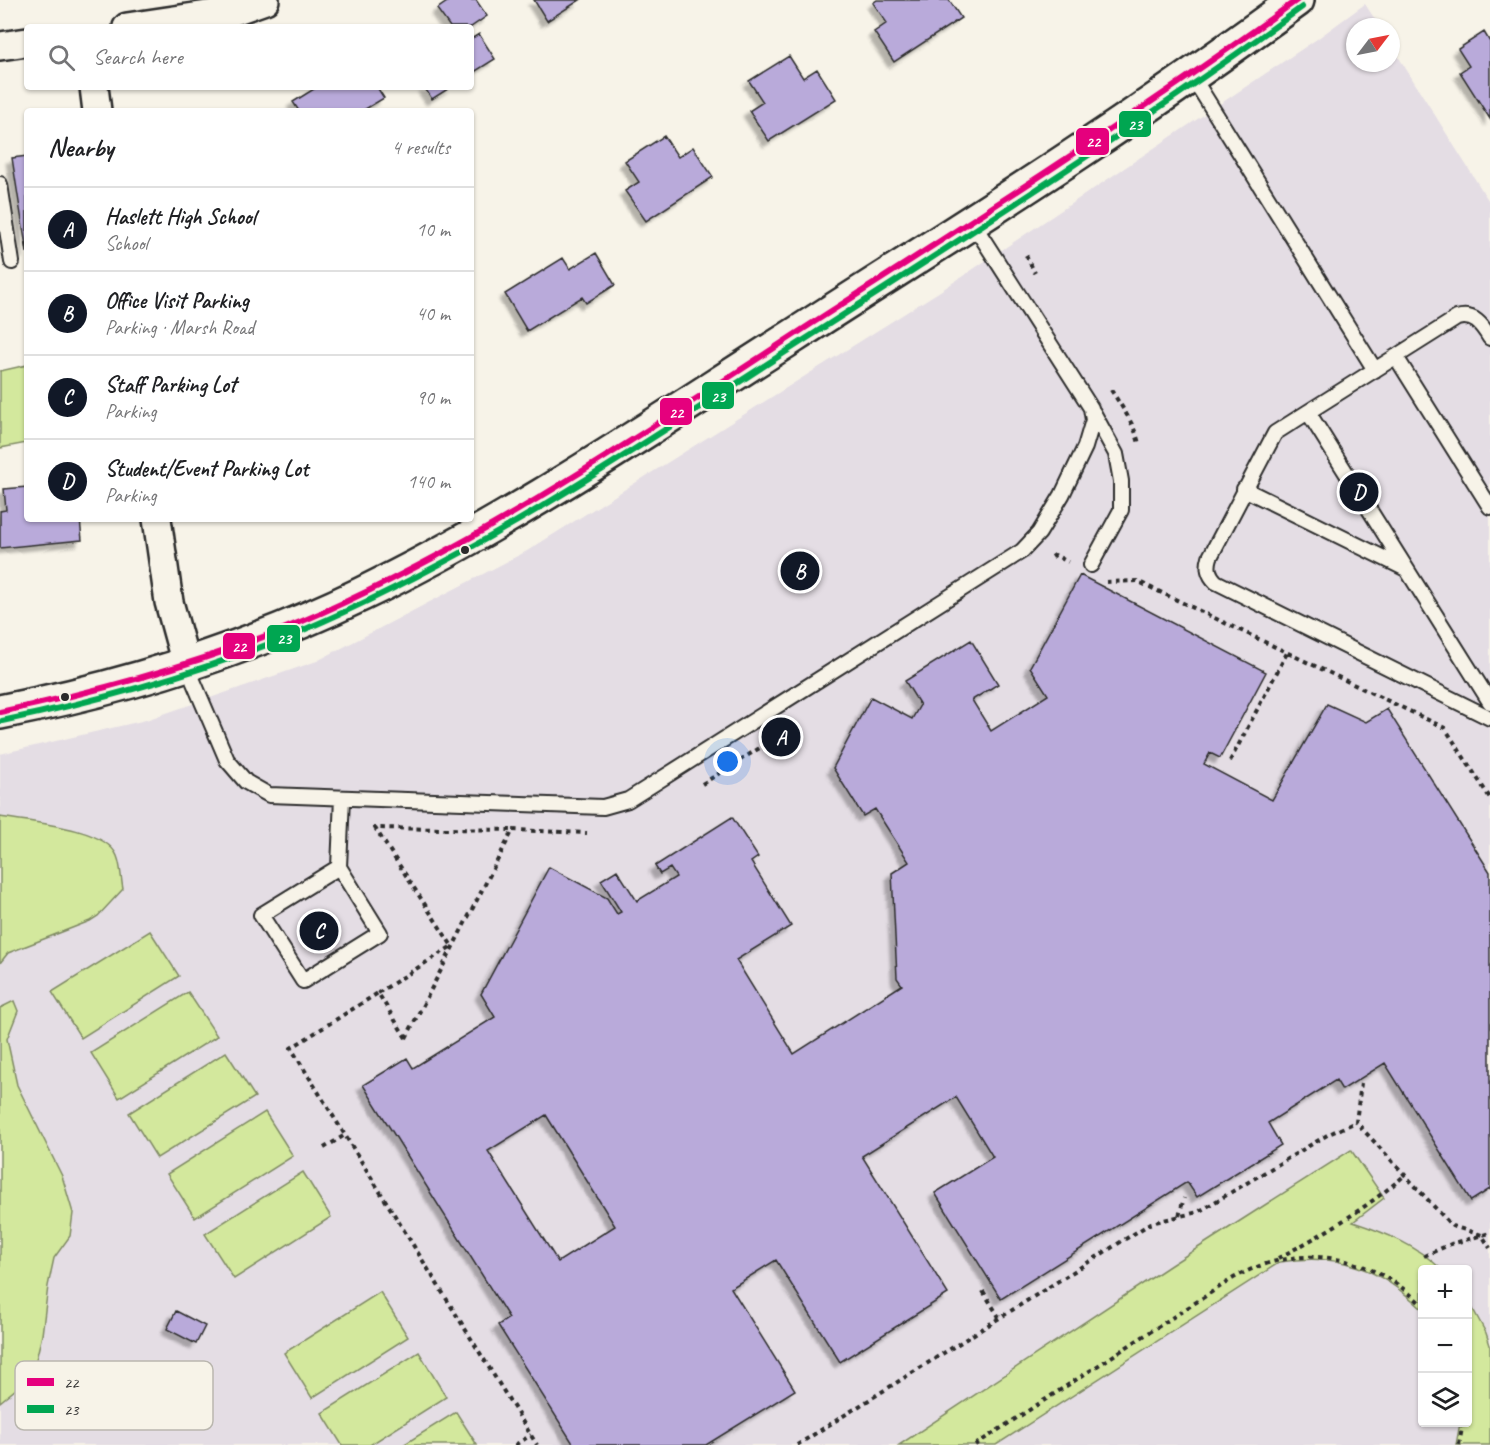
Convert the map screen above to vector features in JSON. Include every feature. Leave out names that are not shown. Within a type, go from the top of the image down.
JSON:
[{"type":"main road","points":[[0,712],[120,684],[186,664],[288,626],[361,594],[487,528],[589,467],[1088,147],[1297,0]]},
{"type":"street","points":[[148,24],[234,11],[266,0]]},
{"type":"street","points":[[0,46],[24,42]]},
{"type":"street","points":[[94,90],[97,108]]},
{"type":"street","points":[[156,522],[169,602],[186,664]]},
{"type":"lane","points":[[1192,76],[1375,370]]},
{"type":"lane","points":[[0,184],[12,262]]},
{"type":"lane","points":[[972,222],[1090,408],[1116,454],[1121,481],[1121,510],[1091,565]]},
{"type":"lane","points":[[1490,338],[1478,320],[1463,316],[1275,433],[1244,489],[1208,565],[1209,572],[1216,582],[1490,718]]},
{"type":"lane","points":[[1396,357],[1490,507]]},
{"type":"lane","points":[[186,664],[227,760],[246,782],[268,795],[603,807],[628,801],[1022,551],[1039,533],[1062,495],[1086,447],[1093,420],[1090,408]]},
{"type":"lane","points":[[1308,412],[1490,702]]},
{"type":"lane","points":[[1244,489],[1406,569]]},
{"type":"lane","points":[[339,867],[261,915],[303,981],[380,933],[339,867],[342,798]]},
{"type":"path","points":[[1055,555],[1074,565]]},
{"type":"path","points":[[1103,582],[1137,581],[1445,728],[1490,798]]},
{"type":"path","points":[[1230,761],[1287,653]]},
{"type":"path","points":[[513,830],[375,828],[452,946],[291,1048],[537,1445]]},
{"type":"path","points":[[378,993],[406,1038]]},
{"type":"path","points":[[1356,1122],[1361,1083]]},
{"type":"path","points":[[1356,1122],[1452,1226],[1482,1235],[1490,1248]]},
{"type":"path","points":[[797,1445],[1151,1222],[1198,1212],[1329,1134],[1356,1122]]},
{"type":"path","points":[[324,1148],[345,1135]]},
{"type":"path","points":[[975,1445],[1232,1278],[1309,1242],[1382,1195],[1405,1175]]},
{"type":"path","points":[[1179,1216],[1184,1198]]},
{"type":"path","points":[[1424,1256],[1451,1244],[1490,1233]]},
{"type":"path","points":[[1268,1263],[1288,1257],[1313,1256],[1356,1263],[1381,1273],[1418,1301]]},
{"type":"path","points":[[983,1291],[999,1317]]},
{"type":"path","points":[[1459,1445],[1461,1427]]},
{"type":"path","points":[[515,1445],[531,1435]]},
{"type":"shaded area","points":[[1365,4],[1374,18],[1346,18],[1346,72],[1400,72],[1400,59],[1490,203],[1490,1445],[0,1445],[0,754],[146,720],[317,661],[527,551],[945,288],[1317,39]]},
{"type":"green space","points":[[24,366],[24,444],[0,448],[0,371]]},
{"type":"green space","points":[[0,817],[65,828],[98,838],[110,846],[117,856],[123,889],[98,916],[90,921],[8,953],[0,963]]},
{"type":"green space","points":[[150,931],[179,976],[81,1038],[52,992]]},
{"type":"green space","points":[[188,992],[217,1036],[119,1098],[91,1053]]},
{"type":"green space","points":[[14,1001],[18,1011],[7,1039],[17,1085],[62,1176],[73,1213],[70,1236],[54,1258],[36,1361],[15,1361],[15,1390],[0,1402],[0,1008]]},
{"type":"green space","points":[[226,1052],[255,1097],[157,1158],[129,1113]]},
{"type":"green space","points":[[265,1112],[293,1156],[195,1218],[167,1174]]},
{"type":"green space","points":[[1351,1150],[1384,1198],[1353,1222],[1400,1241],[1436,1265],[1418,1265],[1418,1306],[1391,1283],[1358,1267],[1322,1260],[1280,1262],[996,1445],[899,1445],[1171,1265]]},
{"type":"green space","points":[[303,1172],[331,1217],[234,1279],[205,1234]]},
{"type":"green space","points":[[380,1292],[408,1337],[312,1398],[284,1353]]},
{"type":"green space","points":[[1472,1307],[1490,1345],[1490,1445],[1456,1445],[1459,1427],[1472,1427]]},
{"type":"green space","points":[[419,1352],[446,1397],[370,1445],[342,1445],[322,1413]]},
{"type":"green space","points":[[456,1412],[477,1445],[403,1445]]},
{"type":"building","points":[[450,0],[476,0],[487,16],[474,25],[448,24],[437,9]]},
{"type":"building","points":[[534,0],[580,0],[547,21]]},
{"type":"building","points":[[877,0],[949,0],[961,18],[894,62],[874,32],[887,23],[873,3]]},
{"type":"building","points":[[1484,32],[1490,42],[1490,119],[1460,72],[1469,66],[1458,49]]},
{"type":"building","points":[[479,34],[495,59],[474,72],[474,37]]},
{"type":"building","points":[[789,56],[803,78],[817,69],[836,99],[769,141],[749,111],[763,102],[749,81]]},
{"type":"building","points":[[312,90],[379,90],[384,98],[367,108],[297,108],[293,102]]},
{"type":"building","points":[[426,90],[446,90],[432,99]]},
{"type":"building","points":[[664,136],[678,157],[693,147],[713,177],[646,221],[625,191],[639,182],[625,161]]},
{"type":"building","points":[[24,156],[24,234],[12,158]]},
{"type":"building","points":[[596,253],[615,285],[586,303],[582,297],[527,331],[505,294],[563,258],[570,269]]},
{"type":"building","points":[[24,487],[24,522],[80,522],[82,540],[0,548],[0,511],[6,510],[4,489]]},
{"type":"building","points":[[1080,575],[1266,672],[1220,758],[1210,753],[1204,764],[1272,800],[1327,704],[1366,722],[1387,709],[1490,872],[1490,1189],[1471,1201],[1385,1063],[1342,1090],[1336,1080],[1268,1123],[1281,1145],[1197,1197],[1187,1182],[1001,1299],[935,1193],[993,1157],[956,1097],[862,1156],[948,1294],[840,1362],[776,1260],[731,1288],[795,1390],[706,1445],[574,1445],[498,1325],[509,1318],[363,1085],[407,1058],[413,1068],[495,1017],[481,994],[549,867],[607,898],[617,914],[621,912],[601,880],[617,870],[637,901],[676,877],[670,868],[660,874],[655,866],[732,817],[758,857],[751,862],[791,926],[736,960],[794,1054],[902,985],[897,978],[892,873],[909,862],[875,809],[863,816],[833,768],[871,697],[912,719],[920,705],[905,681],[971,640],[998,684],[972,700],[991,731],[1048,695],[1030,667]],"holes":[[[546,1115],[615,1226],[558,1262],[488,1151]]]},
{"type":"building","points":[[176,1311],[205,1326],[196,1344],[167,1329]]},
{"type":"transit line","name":"22","points":[[0,712],[123,683],[243,645],[321,613],[449,549],[572,478],[934,245],[1117,125],[1297,0]]},
{"type":"transit line","name":"23","points":[[2,721],[166,680],[246,653],[324,621],[452,558],[636,449],[938,254],[1122,133],[1302,7]]},
{"type":"place","name":"Student/Event Parking Lot","points":[[1359,492]]},
{"type":"place","name":"Office Visit Parking","points":[[800,571]]},
{"type":"place","name":"Haslett High School","points":[[781,737]]},
{"type":"place","name":"Staff Parking Lot","points":[[319,931]]}]
